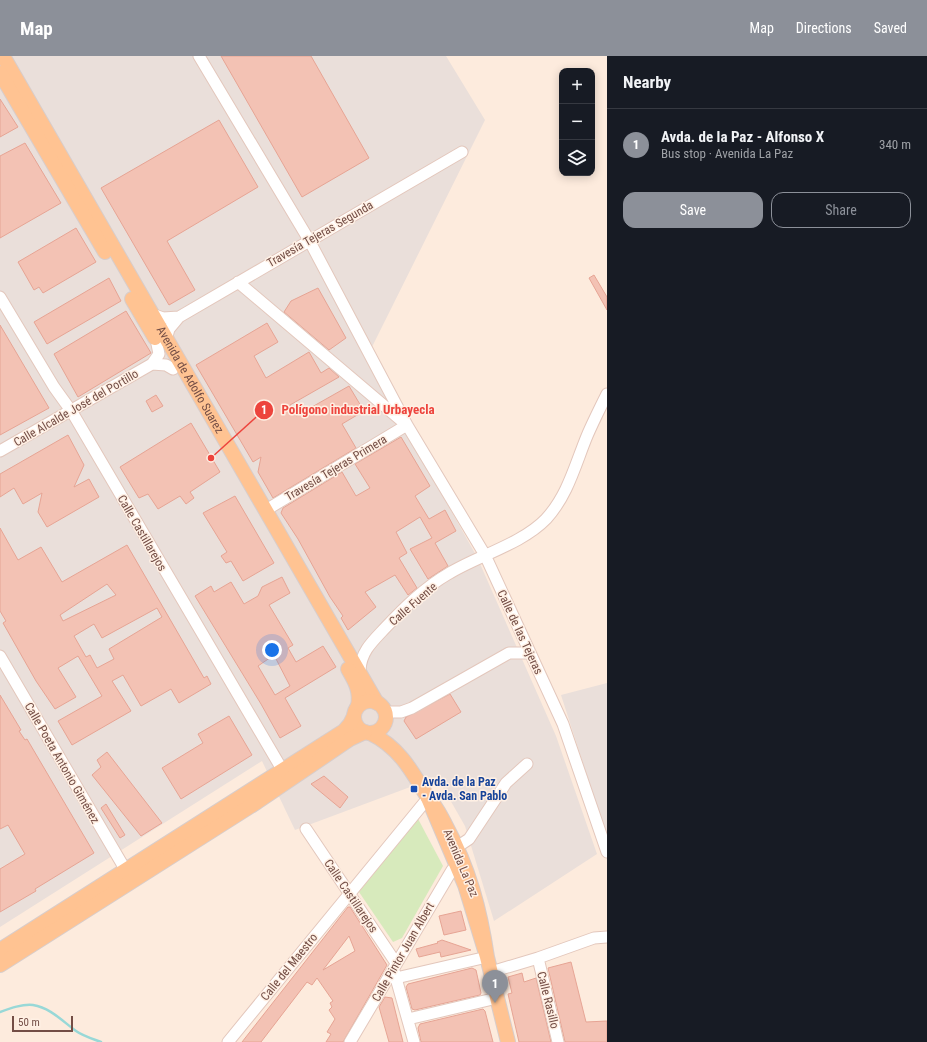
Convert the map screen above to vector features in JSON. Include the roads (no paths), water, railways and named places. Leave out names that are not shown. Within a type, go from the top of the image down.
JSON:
[{"type":"main road","name":"Avenida de Adolfo Suarez","points":[[3,56],[4,74],[161,340],[266,510],[383,711]]},
{"type":"main road","name":"Avenida de Adolfo Suarez","points":[[4,74],[152,314],[173,369],[355,681],[360,695],[356,711]]},
{"type":"main road","points":[[0,950],[347,729],[356,711],[367,701],[383,711],[382,727],[374,732],[367,732],[350,739],[257,802],[0,965]]},
{"type":"main road","points":[[356,711],[356,724],[367,732]]},
{"type":"main road","name":"Avenida La Paz","points":[[383,711],[388,736],[397,751],[410,767],[428,798],[460,871],[487,957],[508,1042]]},
{"type":"main road","name":"Avenida La Paz","points":[[367,732],[383,740],[397,751]]},
{"type":"main road","name":"Avenida La Paz","points":[[428,798],[433,803],[456,847],[475,893],[487,957]]},
{"type":"street","points":[[4,74],[13,56]]},
{"type":"street","name":"Calle de las Tejeras","points":[[199,56],[309,240],[407,425],[485,555],[563,724],[607,852]]},
{"type":"street","name":"Travesía Tejeras Segunda","points":[[179,317],[462,152]]},
{"type":"street","points":[[238,282],[407,425]]},
{"type":"street","name":"Calle Castillarejos","points":[[0,297],[54,387],[72,412],[283,771]]},
{"type":"street","points":[[152,314],[163,318],[179,317]]},
{"type":"street","points":[[152,364],[159,354],[161,340],[179,317]]},
{"type":"street","points":[[152,364],[166,365],[173,369]]},
{"type":"street","name":"Calle Alcalde José del Portillo","points":[[0,451],[72,412],[152,364]]},
{"type":"street","name":"Calle Fuente","points":[[360,670],[363,653],[401,611],[447,574],[512,542],[544,521],[557,507],[566,491],[587,435],[607,394]]},
{"type":"street","name":"Travesía Tejeras Primera","points":[[266,510],[407,425]]},
{"type":"street","points":[[383,711],[401,712],[412,708],[509,653],[529,653]]},
{"type":"street","name":"Calle Poeta Antonio Giménez","points":[[0,656],[125,869]]},
{"type":"street","points":[[456,847],[469,839],[506,783],[527,764]]},
{"type":"street","name":"Calle del Maestro","points":[[228,1042],[428,798]]},
{"type":"street","name":"Calle Castillarejos","points":[[306,829],[350,892],[395,970],[414,1042]]},
{"type":"street","name":"Calle Pintor Juan Albert","points":[[350,1042],[395,970],[452,870],[455,869],[460,871]]},
{"type":"street","points":[[491,972],[538,958],[594,938],[607,937]]},
{"type":"street","points":[[395,970],[487,957]]},
{"type":"street","name":"Calle Rasillo","points":[[538,958],[558,1042]]},
{"type":"street","points":[[408,1019],[497,998]]},
{"type":"waterway","points":[[0,1012],[25,1005],[33,1005],[56,1015],[79,1033],[101,1042]]},
{"type":"place","name":"Polígono industrial Urbayecla","points":[[211,458]]},
{"type":"place","name":"Avda. de la Paz - Avda. San Pablo","points":[[414,789]]},
{"type":"place","name":"Avda. de la Paz - Alfonso X","points":[[495,1003]]}]
